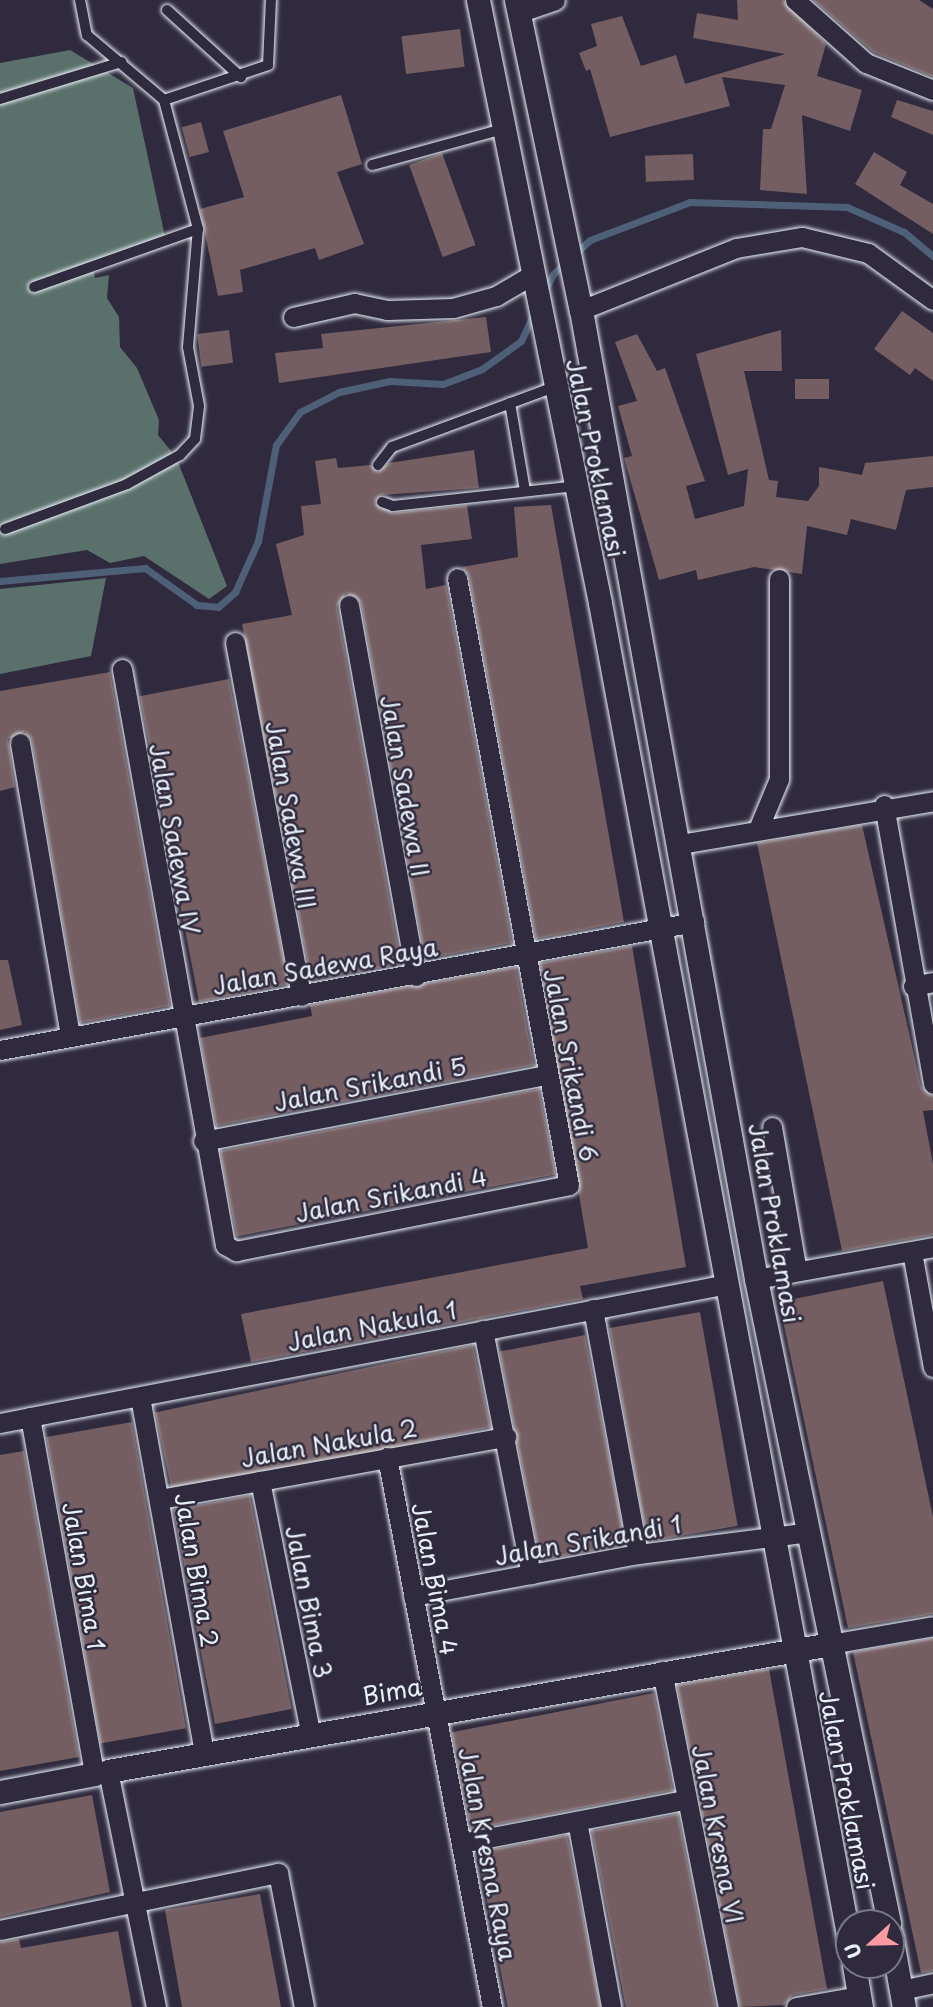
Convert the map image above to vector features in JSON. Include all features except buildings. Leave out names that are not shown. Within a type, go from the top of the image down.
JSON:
[{"type":"street","name":"Jalan Proklamasi","points":[[478,0],[554,387],[577,486],[722,1285],[843,1909]]},
{"type":"street","points":[[517,6],[555,0]]},
{"type":"street","points":[[795,0],[866,63],[933,90]]},
{"type":"street","name":"Jalan Proklamasi","points":[[517,6],[579,301],[680,844],[756,1279],[836,1643],[886,1909]]},
{"type":"street","points":[[579,301],[724,252],[802,237],[868,253],[933,300]]},
{"type":"street","points":[[293,317],[354,303],[387,310],[453,308],[496,296],[533,279]]},
{"type":"street","name":"Jalan Srikandi 6","points":[[457,578],[569,1185]]},
{"type":"street","points":[[759,827],[779,779],[779,579]]},
{"type":"street","name":"Jalan Sadewa II","points":[[349,605],[415,976]]},
{"type":"street","name":"Jalan Sadewa III","points":[[235,642],[301,996]]},
{"type":"street","name":"Jalan Sadewa IV","points":[[122,669],[202,1141],[225,1245]]},
{"type":"street","points":[[20,743],[70,1035]]},
{"type":"street","points":[[680,844],[884,805],[933,801]]},
{"type":"street","points":[[884,805],[913,986],[933,1084]]},
{"type":"street","points":[[658,928],[694,922]]},
{"type":"street","name":"Jalan Sadewa Raya","points":[[0,1050],[70,1035],[415,976],[658,928]]},
{"type":"street","points":[[913,986],[933,982]]},
{"type":"street","name":"Jalan Srikandi 5","points":[[202,1141],[547,1075]]},
{"type":"street","points":[[772,1127],[797,1271]]},
{"type":"street","name":"Jalan Srikandi 4","points":[[225,1245],[236,1251],[569,1185]]},
{"type":"street","points":[[756,1279],[933,1247]]},
{"type":"street","points":[[912,1251],[933,1367]]},
{"type":"street","name":"Jalan Nakula 1","points":[[30,1417],[722,1285]]},
{"type":"street","points":[[593,1309],[638,1554]]},
{"type":"street","points":[[483,1330],[531,1574]]},
{"type":"street","name":"Jalan Bima 2","points":[[140,1397],[204,1752]]},
{"type":"street","points":[[0,1423],[30,1417]]},
{"type":"street","name":"Jalan Bima 1","points":[[30,1417],[101,1773],[135,1902],[156,2007]]},
{"type":"street","name":"Jalan Nakula 2","points":[[160,1499],[506,1437]]},
{"type":"street","name":"Jalan Bima 4","points":[[387,1457],[435,1710]]},
{"type":"street","name":"Jalan Bima 3","points":[[260,1481],[310,1732]]},
{"type":"street","points":[[772,1537],[810,1532]]},
{"type":"street","name":"Jalan Srikandi 1","points":[[412,1596],[638,1554],[772,1537]]},
{"type":"street","points":[[794,1650],[933,1626]]},
{"type":"street","name":"Bima","points":[[0,1792],[310,1732],[794,1650]]},
{"type":"street","name":"Jalan Kresna VI","points":[[662,1671],[684,1800],[727,2007]]},
{"type":"street","name":"Jalan Kresna Raya","points":[[435,1710],[492,2007]]},
{"type":"street","points":[[461,1843],[684,1800]]},
{"type":"street","points":[[577,1821],[611,2007]]},
{"type":"street","points":[[0,1930],[278,1873],[304,2007]]},
{"type":"street","points":[[796,2007],[861,2002],[857,1979]]},
{"type":"street","points":[[899,1979],[903,1998],[933,1983]]},
{"type":"lane","points":[[5,528],[127,484],[180,455],[195,439],[199,406],[188,347],[198,229],[164,100],[87,35],[80,0]]},
{"type":"lane","points":[[164,100],[241,77],[268,65],[271,0]]},
{"type":"lane","points":[[167,10],[241,77]]},
{"type":"lane","points":[[0,99],[122,62]]},
{"type":"lane","points":[[372,165],[503,129]]},
{"type":"lane","points":[[34,287],[198,229]]},
{"type":"lane","points":[[378,465],[392,447],[554,387]]},
{"type":"lane","points":[[510,403],[525,492]]},
{"type":"lane","points":[[382,502],[393,506],[577,486]]},
{"type":"green space","points":[[70,50],[133,88],[167,246],[93,267],[95,278],[109,275],[107,298],[119,317],[120,347],[137,368],[159,420],[158,435],[176,457],[227,586],[209,599],[144,556],[110,563],[87,550],[0,564],[0,63]]},
{"type":"green space","points":[[106,578],[91,656],[0,674],[0,589]]},
{"type":"waterway","points":[[543,294],[553,274],[590,240],[690,202],[847,207],[904,232],[933,256]]},
{"type":"waterway","points":[[0,581],[145,568],[197,605],[218,607],[235,592],[258,541],[276,445],[300,412],[339,392],[390,381],[443,384],[482,369],[521,341],[535,311]]}]
